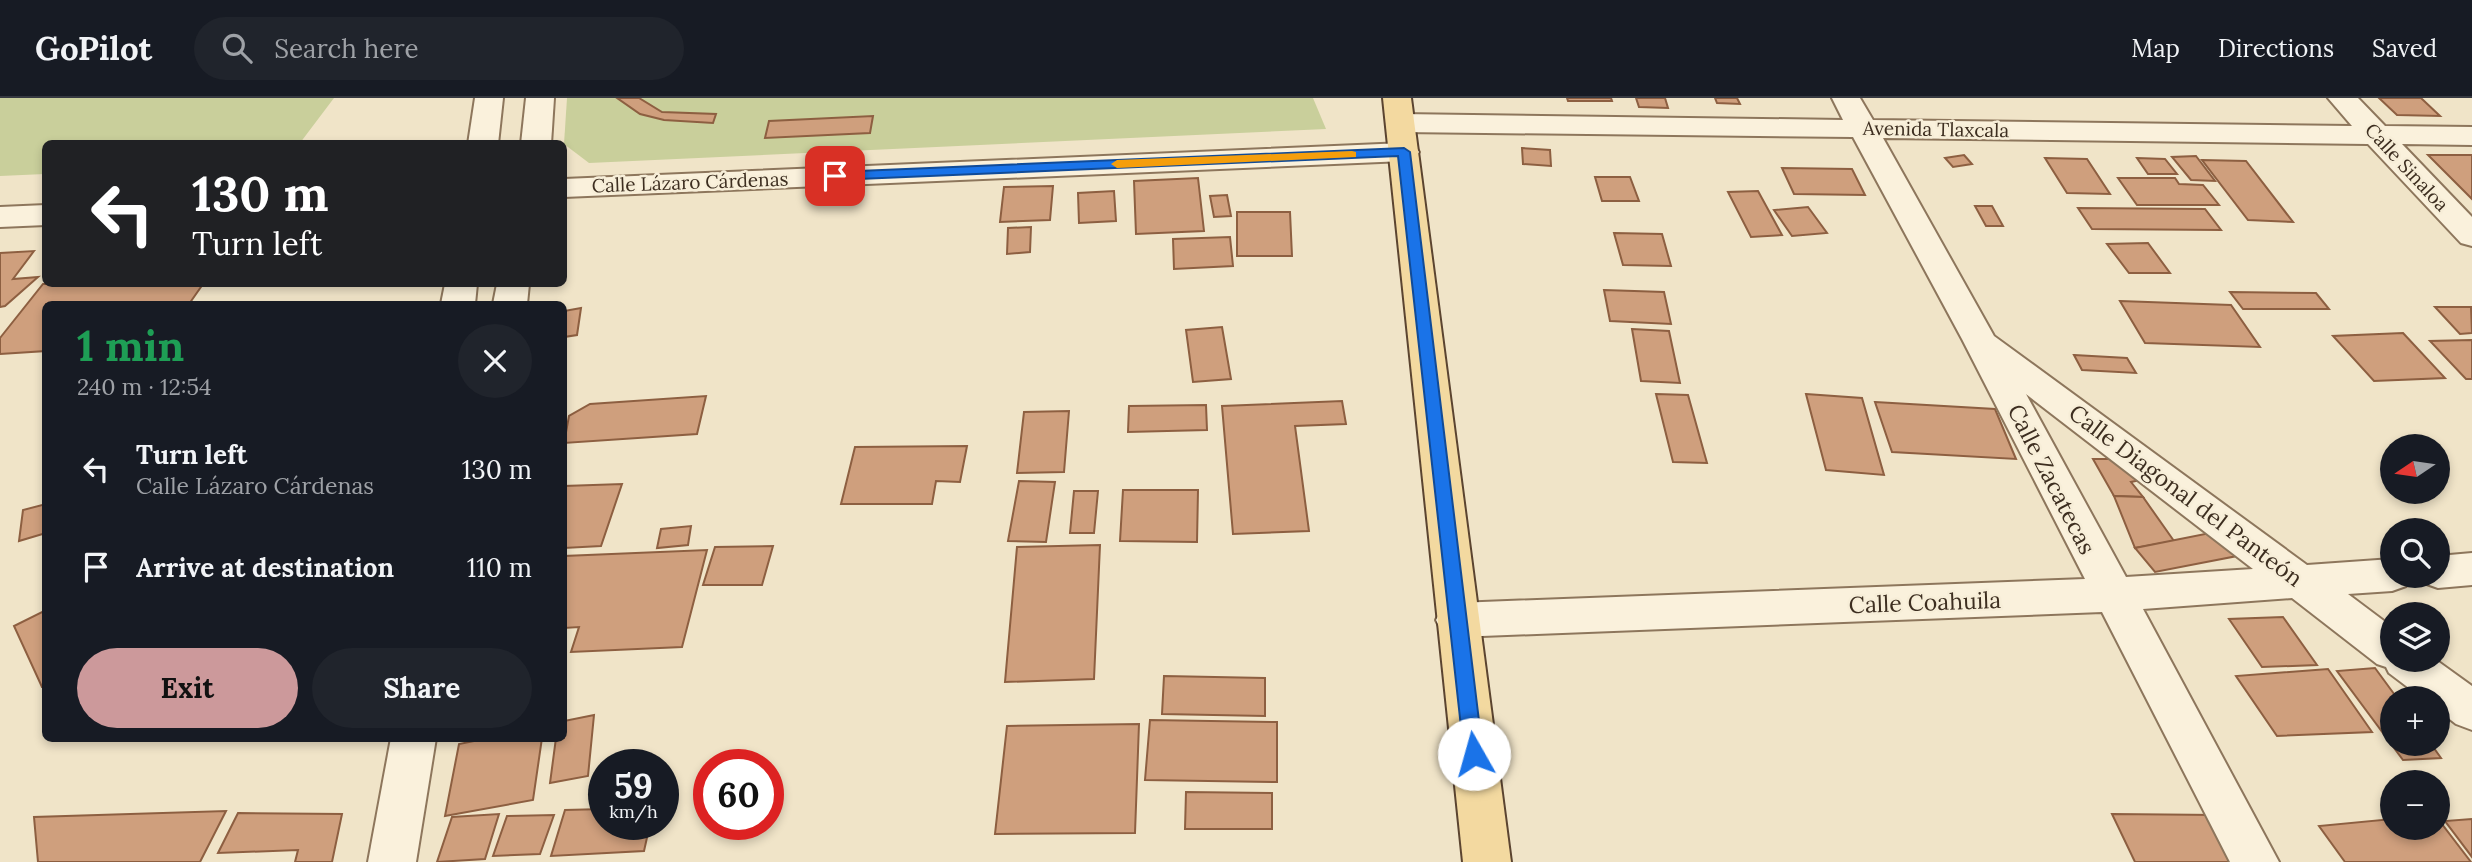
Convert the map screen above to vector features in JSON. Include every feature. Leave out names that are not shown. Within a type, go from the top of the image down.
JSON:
[{"type":"main road","points":[[1400,124],[1487,862]]},
{"type":"street","points":[[484,140],[489,98]]},
{"type":"street","points":[[536,140],[540,98]]},
{"type":"street","name":"Calle Sinaloa","points":[[2342,98],[2472,236]]},
{"type":"street","name":"Avenida Tlaxcala","points":[[1400,124],[1854,113],[2376,135],[2472,136]]},
{"type":"street","name":"Calle Zacatecas","points":[[1854,113],[1979,340],[2255,862]]},
{"type":"street","name":"Calle Lázaro Cárdenas","points":[[567,188],[1400,124]]},
{"type":"street","points":[[0,217],[42,215]]},
{"type":"street","name":"Calle Diagonal del Panteón","points":[[1979,340],[2380,642]]},
{"type":"street","points":[[2450,571],[2472,569]]},
{"type":"street","name":"Calle Coahuila","points":[[1457,620],[2112,595],[2380,576]]},
{"type":"street","points":[[2420,672],[2472,711]]},
{"type":"street","points":[[392,862],[413,742]]},
{"type":"green space","points":[[0,98],[334,98],[302,140],[42,140],[42,174],[0,176]]},
{"type":"green space","points":[[567,98],[1313,98],[1326,129],[589,163],[567,146],[567,140],[564,140]]},
{"type":"building","points":[[617,98],[639,98],[662,112],[716,114],[713,123],[664,120],[640,114]]},
{"type":"building","points":[[1567,98],[1611,98],[1612,101],[1568,101]]},
{"type":"building","points":[[1636,98],[1665,98],[1668,108],[1639,107]]},
{"type":"building","points":[[1715,98],[1737,98],[1740,104],[1717,103]]},
{"type":"building","points":[[2379,98],[2421,98],[2440,116],[2397,115]]},
{"type":"building","points":[[873,116],[870,133],[765,138],[769,121]]},
{"type":"building","points":[[1522,148],[1550,150],[1551,166],[1523,164]]},
{"type":"building","points":[[1964,155],[1972,164],[1953,167],[1945,158]]},
{"type":"building","points":[[2428,155],[2472,155],[2472,199]]},
{"type":"building","points":[[2196,156],[2215,181],[2191,180],[2172,157]]},
{"type":"building","points":[[2045,158],[2087,159],[2110,194],[2067,193]]},
{"type":"building","points":[[2137,158],[2165,159],[2177,174],[2148,174]]},
{"type":"building","points":[[2202,160],[2246,161],[2293,222],[2248,220]]},
{"type":"building","points":[[1782,168],[1852,169],[1865,195],[1794,194]]},
{"type":"building","points":[[1595,177],[1630,177],[1639,201],[1602,201]]},
{"type":"building","points":[[1198,178],[1204,231],[1136,234],[1134,181]]},
{"type":"building","points":[[2118,178],[2175,178],[2179,184],[2203,185],[2219,205],[2137,205]]},
{"type":"building","points":[[1053,186],[1050,220],[1000,222],[1004,187]]},
{"type":"building","points":[[1114,191],[1116,221],[1079,223],[1078,193]]},
{"type":"building","points":[[1758,191],[1782,235],[1751,237],[1728,192]]},
{"type":"building","points":[[1227,195],[1231,216],[1214,217],[1210,196]]},
{"type":"building","points":[[1975,206],[1992,206],[2003,226],[1986,226]]},
{"type":"building","points":[[1808,207],[1827,233],[1792,236],[1774,210]]},
{"type":"building","points":[[2078,208],[2205,209],[2221,230],[2092,229]]},
{"type":"building","points":[[1237,212],[1290,212],[1292,256],[1237,256]]},
{"type":"building","points":[[1031,227],[1030,252],[1007,254],[1008,228]]},
{"type":"building","points":[[1614,233],[1662,234],[1671,266],[1623,265]]},
{"type":"building","points":[[1230,237],[1233,266],[1174,269],[1173,239]]},
{"type":"building","points":[[2148,243],[2170,273],[2129,273],[2107,244]]},
{"type":"building","points":[[34,251],[13,279],[38,277],[5,306],[0,307],[0,253]]},
{"type":"building","points":[[42,285],[201,287],[191,301],[42,301],[42,351],[0,354],[0,338]]},
{"type":"building","points":[[1604,290],[1664,292],[1671,324],[1610,321]]},
{"type":"building","points":[[2230,292],[2316,293],[2329,309],[2243,309]]},
{"type":"building","points":[[2120,301],[2231,305],[2260,347],[2145,343]]},
{"type":"building","points":[[2435,307],[2471,307],[2472,333],[2460,334]]},
{"type":"building","points":[[581,308],[577,335],[567,337],[567,310]]},
{"type":"building","points":[[1222,327],[1231,379],[1193,382],[1186,330]]},
{"type":"building","points":[[1632,329],[1669,331],[1680,383],[1641,381]]},
{"type":"building","points":[[2403,333],[2445,378],[2374,381],[2333,336]]},
{"type":"building","points":[[2472,340],[2472,379],[2466,379],[2430,341]]},
{"type":"building","points":[[2074,355],[2127,358],[2136,373],[2082,370]]},
{"type":"building","points":[[1656,394],[1688,395],[1707,463],[1673,462]]},
{"type":"building","points":[[1806,394],[1862,398],[1884,475],[1826,470]]},
{"type":"building","points":[[706,396],[697,434],[567,443],[569,416],[590,404]]},
{"type":"building","points":[[1342,401],[1346,424],[1295,426],[1309,531],[1233,534],[1222,406]]},
{"type":"building","points":[[1875,402],[1995,409],[2016,459],[1892,452]]},
{"type":"building","points":[[1206,405],[1207,430],[1128,432],[1129,406]]},
{"type":"building","points":[[1069,411],[1064,472],[1017,473],[1024,412]]},
{"type":"building","points":[[967,446],[960,482],[936,481],[932,504],[841,504],[855,447]]},
{"type":"building","points":[[2093,459],[2121,459],[2141,480],[2131,482],[2143,497],[2114,496]]},
{"type":"building","points":[[1019,481],[1055,482],[1046,542],[1008,541]]},
{"type":"building","points":[[622,484],[601,546],[567,548],[567,486]]},
{"type":"building","points":[[1123,490],[1198,490],[1197,542],[1120,541]]},
{"type":"building","points":[[1074,491],[1098,491],[1094,533],[1070,533]]},
{"type":"building","points":[[2114,496],[2143,497],[2174,541],[2135,548]]},
{"type":"building","points":[[42,505],[42,534],[19,541],[23,510]]},
{"type":"building","points":[[691,526],[688,545],[657,548],[661,529]]},
{"type":"building","points":[[2215,532],[2237,556],[2155,572],[2135,548]]},
{"type":"building","points":[[1100,545],[1094,679],[1005,682],[1017,547]]},
{"type":"building","points":[[773,546],[762,585],[703,585],[715,547]]},
{"type":"building","points":[[707,550],[682,647],[571,652],[579,627],[567,628],[567,556]]},
{"type":"building","points":[[42,612],[42,687],[14,626]]},
{"type":"building","points":[[2283,617],[2317,665],[2262,667],[2229,619]]},
{"type":"building","points":[[2375,668],[2388,686],[2380,686],[2380,729],[2337,671]]},
{"type":"building","points":[[2328,669],[2372,732],[2277,736],[2236,676]]},
{"type":"building","points":[[1164,676],[1265,678],[1265,716],[1162,714]]},
{"type":"building","points":[[594,715],[591,749],[588,749],[588,776],[550,783],[555,742],[567,742],[567,720]]},
{"type":"building","points":[[1150,720],[1277,722],[1277,782],[1145,780]]},
{"type":"building","points":[[1139,724],[1135,833],[995,834],[1007,726]]},
{"type":"building","points":[[541,742],[533,800],[445,816],[459,744]]},
{"type":"building","points":[[2400,756],[2441,758],[2403,760]]},
{"type":"building","points":[[1186,792],[1272,793],[1272,829],[1185,829]]},
{"type":"building","points":[[588,809],[588,840],[646,840],[644,851],[551,856],[565,810]]},
{"type":"building","points":[[226,811],[200,862],[38,862],[34,817]]},
{"type":"building","points":[[238,813],[342,814],[332,862],[295,862],[298,850],[218,853]]},
{"type":"building","points":[[499,814],[485,859],[437,862],[452,817]]},
{"type":"building","points":[[2112,814],[2217,815],[2242,862],[2135,862]]},
{"type":"building","points":[[554,815],[540,854],[493,856],[507,816]]},
{"type":"building","points":[[2472,819],[2472,857],[2450,828],[2450,821]]},
{"type":"building","points":[[2380,820],[2380,840],[2450,840],[2450,835],[2471,862],[2345,862],[2319,826]]},
{"type":"slow traffic","points":[[1117,164],[1352,154]]},
{"type":"route","points":[[835,176],[1404,152],[1474,754]]}]
